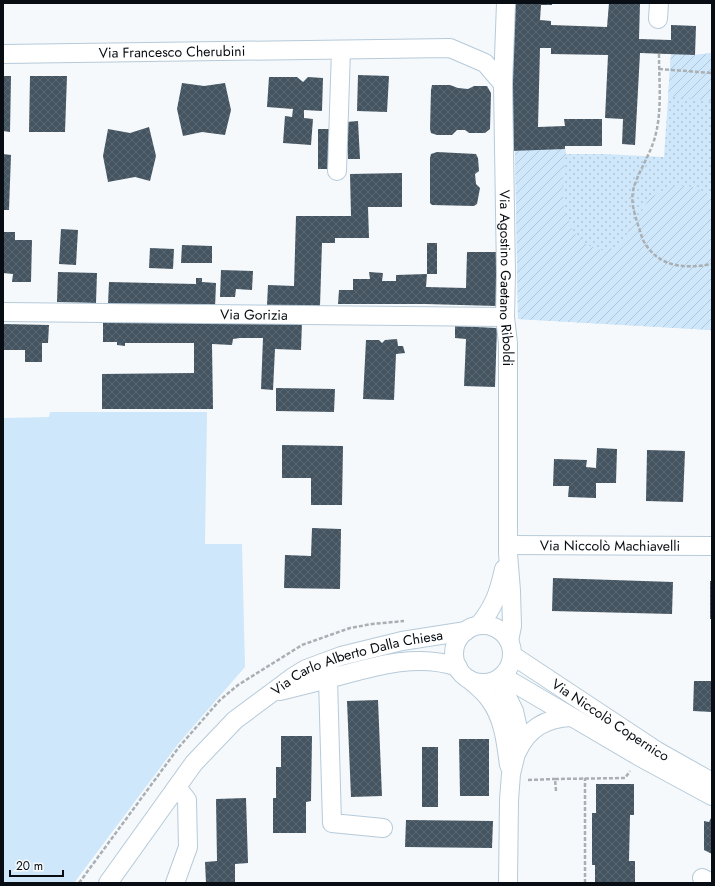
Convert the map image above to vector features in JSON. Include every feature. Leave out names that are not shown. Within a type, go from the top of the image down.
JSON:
[{"type":"street","name":"Via Agostino Gaetano Riboldi","points":[[506,3],[503,84],[506,274],[505,317],[508,343],[508,549],[512,612],[511,648]]},
{"type":"street","name":"Via Francesco Cherubini","points":[[3,54],[450,48],[485,62],[503,84]]},
{"type":"street","points":[[336,171],[341,50]]},
{"type":"street","name":"Via Gorizia","points":[[3,312],[505,317]]},
{"type":"street","name":"Via Niccolò Machiavelli","points":[[508,549],[712,546]]},
{"type":"street","name":"Via Agostino Gaetano Riboldi","points":[[472,628],[491,609],[496,600],[508,549]]},
{"type":"street","points":[[464,673],[479,683],[487,683],[502,676],[509,667],[511,648],[501,631],[487,625],[472,628],[459,638],[455,649],[455,658],[464,673],[489,698],[504,728],[510,774],[508,883]]},
{"type":"street","name":"Via Carlo Alberto Dalla Chiesa","points":[[177,787],[194,763],[226,729],[253,706],[272,693],[325,671],[342,656],[402,641],[472,628]]},
{"type":"street","name":"Via Niccolò Copernico","points":[[511,648],[657,751],[712,782]]},
{"type":"street","name":"Via Carlo Alberto Dalla Chiesa","points":[[325,671],[357,671],[407,662],[438,661],[464,673]]},
{"type":"street","points":[[325,671],[332,823],[383,828]]},
{"type":"street","points":[[502,676],[503,689],[514,711],[519,733],[516,756],[510,774]]},
{"type":"street","name":"Via Niccolò Copernico","points":[[502,676],[640,757],[712,796]]},
{"type":"street","name":"Via Niccolò Copernico","points":[[516,756],[530,733],[542,723],[552,719],[571,717]]},
{"type":"street","points":[[108,883],[177,787],[188,800],[188,847],[175,883]]},
{"type":"path","points":[[659,54],[657,127],[652,147],[635,186],[632,198],[633,211],[643,240],[653,253],[663,261],[676,266],[693,267],[712,264]]},
{"type":"path","points":[[659,69],[712,73]]},
{"type":"path","points":[[79,883],[179,747],[216,705],[238,685],[302,645],[350,628],[395,621],[407,621]]},
{"type":"path","points":[[556,791],[554,779],[625,778],[640,757]]},
{"type":"path","points":[[585,778],[585,883]]},
{"type":"shaded area","points":[[712,53],[712,330],[518,319],[515,151],[565,149],[566,154],[664,157],[671,54],[695,55]]},
{"type":"shaded area","points":[[712,53],[712,102],[668,96],[671,54],[695,55]]},
{"type":"shaded area","points":[[565,149],[566,154],[562,184],[564,209],[573,232],[587,245],[601,250],[609,250],[621,243],[650,198],[665,189],[678,185],[693,187],[712,195],[712,330],[518,319],[515,151]]},
{"type":"shaded area","points":[[50,412],[207,412],[205,544],[242,544],[245,667],[178,744],[74,883],[3,883],[3,418],[49,417]]},
{"type":"building","points":[[511,3],[552,3],[552,5],[541,5],[540,20],[551,21],[551,25],[607,27],[609,3],[640,3],[639,39],[671,40],[671,25],[696,26],[695,55],[640,53],[635,145],[622,144],[623,119],[605,118],[608,55],[551,54],[551,48],[540,48],[538,127],[565,126],[564,119],[602,119],[602,146],[565,146],[565,149],[511,151]]},
{"type":"building","points":[[358,75],[389,76],[387,112],[357,111]]},
{"type":"building","points":[[3,76],[11,76],[10,132],[3,131]]},
{"type":"building","points":[[30,76],[67,76],[65,132],[29,132]]},
{"type":"building","points":[[269,77],[297,77],[303,82],[308,77],[323,78],[322,111],[304,110],[304,118],[313,119],[311,145],[283,143],[285,116],[292,117],[293,109],[267,107]]},
{"type":"building","points":[[182,83],[204,86],[225,83],[231,110],[225,135],[202,132],[183,136],[177,109]]},
{"type":"building","points":[[432,85],[450,85],[468,89],[474,86],[487,86],[491,93],[490,129],[485,133],[469,133],[465,130],[457,130],[452,135],[437,135],[431,133]]},
{"type":"building","points":[[358,121],[360,159],[348,159],[346,122]]},
{"type":"building","points":[[149,127],[156,156],[150,181],[135,177],[108,182],[103,156],[108,129],[130,133]]},
{"type":"building","points":[[318,129],[332,129],[332,169],[318,169]]},
{"type":"building","points":[[437,152],[476,154],[478,158],[479,171],[475,174],[476,184],[480,188],[477,204],[474,206],[432,205],[430,203],[430,158],[431,154]]},
{"type":"building","points":[[3,154],[11,155],[9,210],[3,210]]},
{"type":"building","points":[[402,173],[402,207],[368,207],[369,238],[335,238],[335,243],[322,243],[320,306],[267,305],[268,285],[294,286],[296,216],[351,216],[350,174]]},
{"type":"building","points":[[61,229],[78,230],[76,265],[59,264]]},
{"type":"building","points":[[3,232],[15,232],[15,240],[32,240],[31,282],[12,282],[13,274],[3,273]]},
{"type":"building","points":[[427,243],[437,243],[437,274],[427,274]]},
{"type":"building","points":[[182,245],[212,246],[212,263],[181,263]]},
{"type":"building","points":[[150,248],[174,249],[173,269],[149,268]]},
{"type":"building","points":[[467,252],[498,252],[496,306],[338,304],[339,290],[353,290],[353,279],[370,279],[369,272],[383,273],[382,281],[396,281],[396,275],[427,274],[426,287],[466,288]]},
{"type":"building","points":[[221,270],[253,271],[252,290],[236,289],[235,297],[220,297]]},
{"type":"building","points":[[58,272],[97,273],[96,303],[57,302]]},
{"type":"building","points":[[196,278],[202,278],[202,282],[216,283],[215,308],[108,304],[109,282],[196,284]]},
{"type":"building","points":[[103,320],[302,322],[301,350],[275,349],[273,390],[261,389],[263,338],[233,339],[232,345],[212,344],[213,409],[102,409],[102,374],[194,373],[194,343],[125,343],[125,346],[117,345],[117,342],[103,342]]},
{"type":"building","points":[[3,324],[49,325],[48,343],[42,343],[42,362],[25,362],[25,350],[3,350]]},
{"type":"building","points":[[455,326],[497,328],[495,387],[464,386],[466,339],[455,338]]},
{"type":"building","points":[[397,339],[398,346],[403,346],[405,353],[396,354],[394,400],[363,399],[366,340],[379,340],[382,343],[385,340]]},
{"type":"building","points":[[276,388],[335,389],[334,412],[276,411]]},
{"type":"building","points":[[282,445],[343,446],[342,505],[311,505],[311,478],[282,478]]},
{"type":"building","points":[[597,448],[617,449],[616,483],[596,483],[596,498],[568,497],[569,486],[553,486],[554,459],[587,460],[586,467],[596,468]]},
{"type":"building","points":[[647,450],[685,451],[683,502],[646,501]]},
{"type":"building","points":[[312,528],[341,529],[340,589],[284,588],[285,555],[311,556]]},
{"type":"building","points":[[553,578],[673,582],[672,614],[552,611]]},
{"type":"building","points":[[710,581],[712,581],[712,619],[710,619]]},
{"type":"building","points":[[694,681],[712,681],[712,712],[693,711]]},
{"type":"building","points":[[378,700],[382,796],[351,797],[347,701]]},
{"type":"building","points":[[281,736],[312,736],[311,801],[306,802],[306,833],[273,833],[273,798],[276,798],[276,767],[281,767]]},
{"type":"building","points":[[459,739],[489,739],[489,796],[460,796]]},
{"type":"building","points":[[422,747],[438,747],[438,807],[422,807]]},
{"type":"building","points":[[596,784],[634,784],[634,815],[630,815],[629,861],[635,861],[635,883],[595,883],[595,865],[592,865],[592,813],[596,813]]},
{"type":"building","points":[[246,798],[248,863],[235,864],[235,883],[206,883],[205,862],[217,861],[216,799]]},
{"type":"building","points":[[711,818],[712,854],[704,850],[704,821],[709,822]]},
{"type":"building","points":[[406,820],[493,821],[492,848],[405,847]]}]
